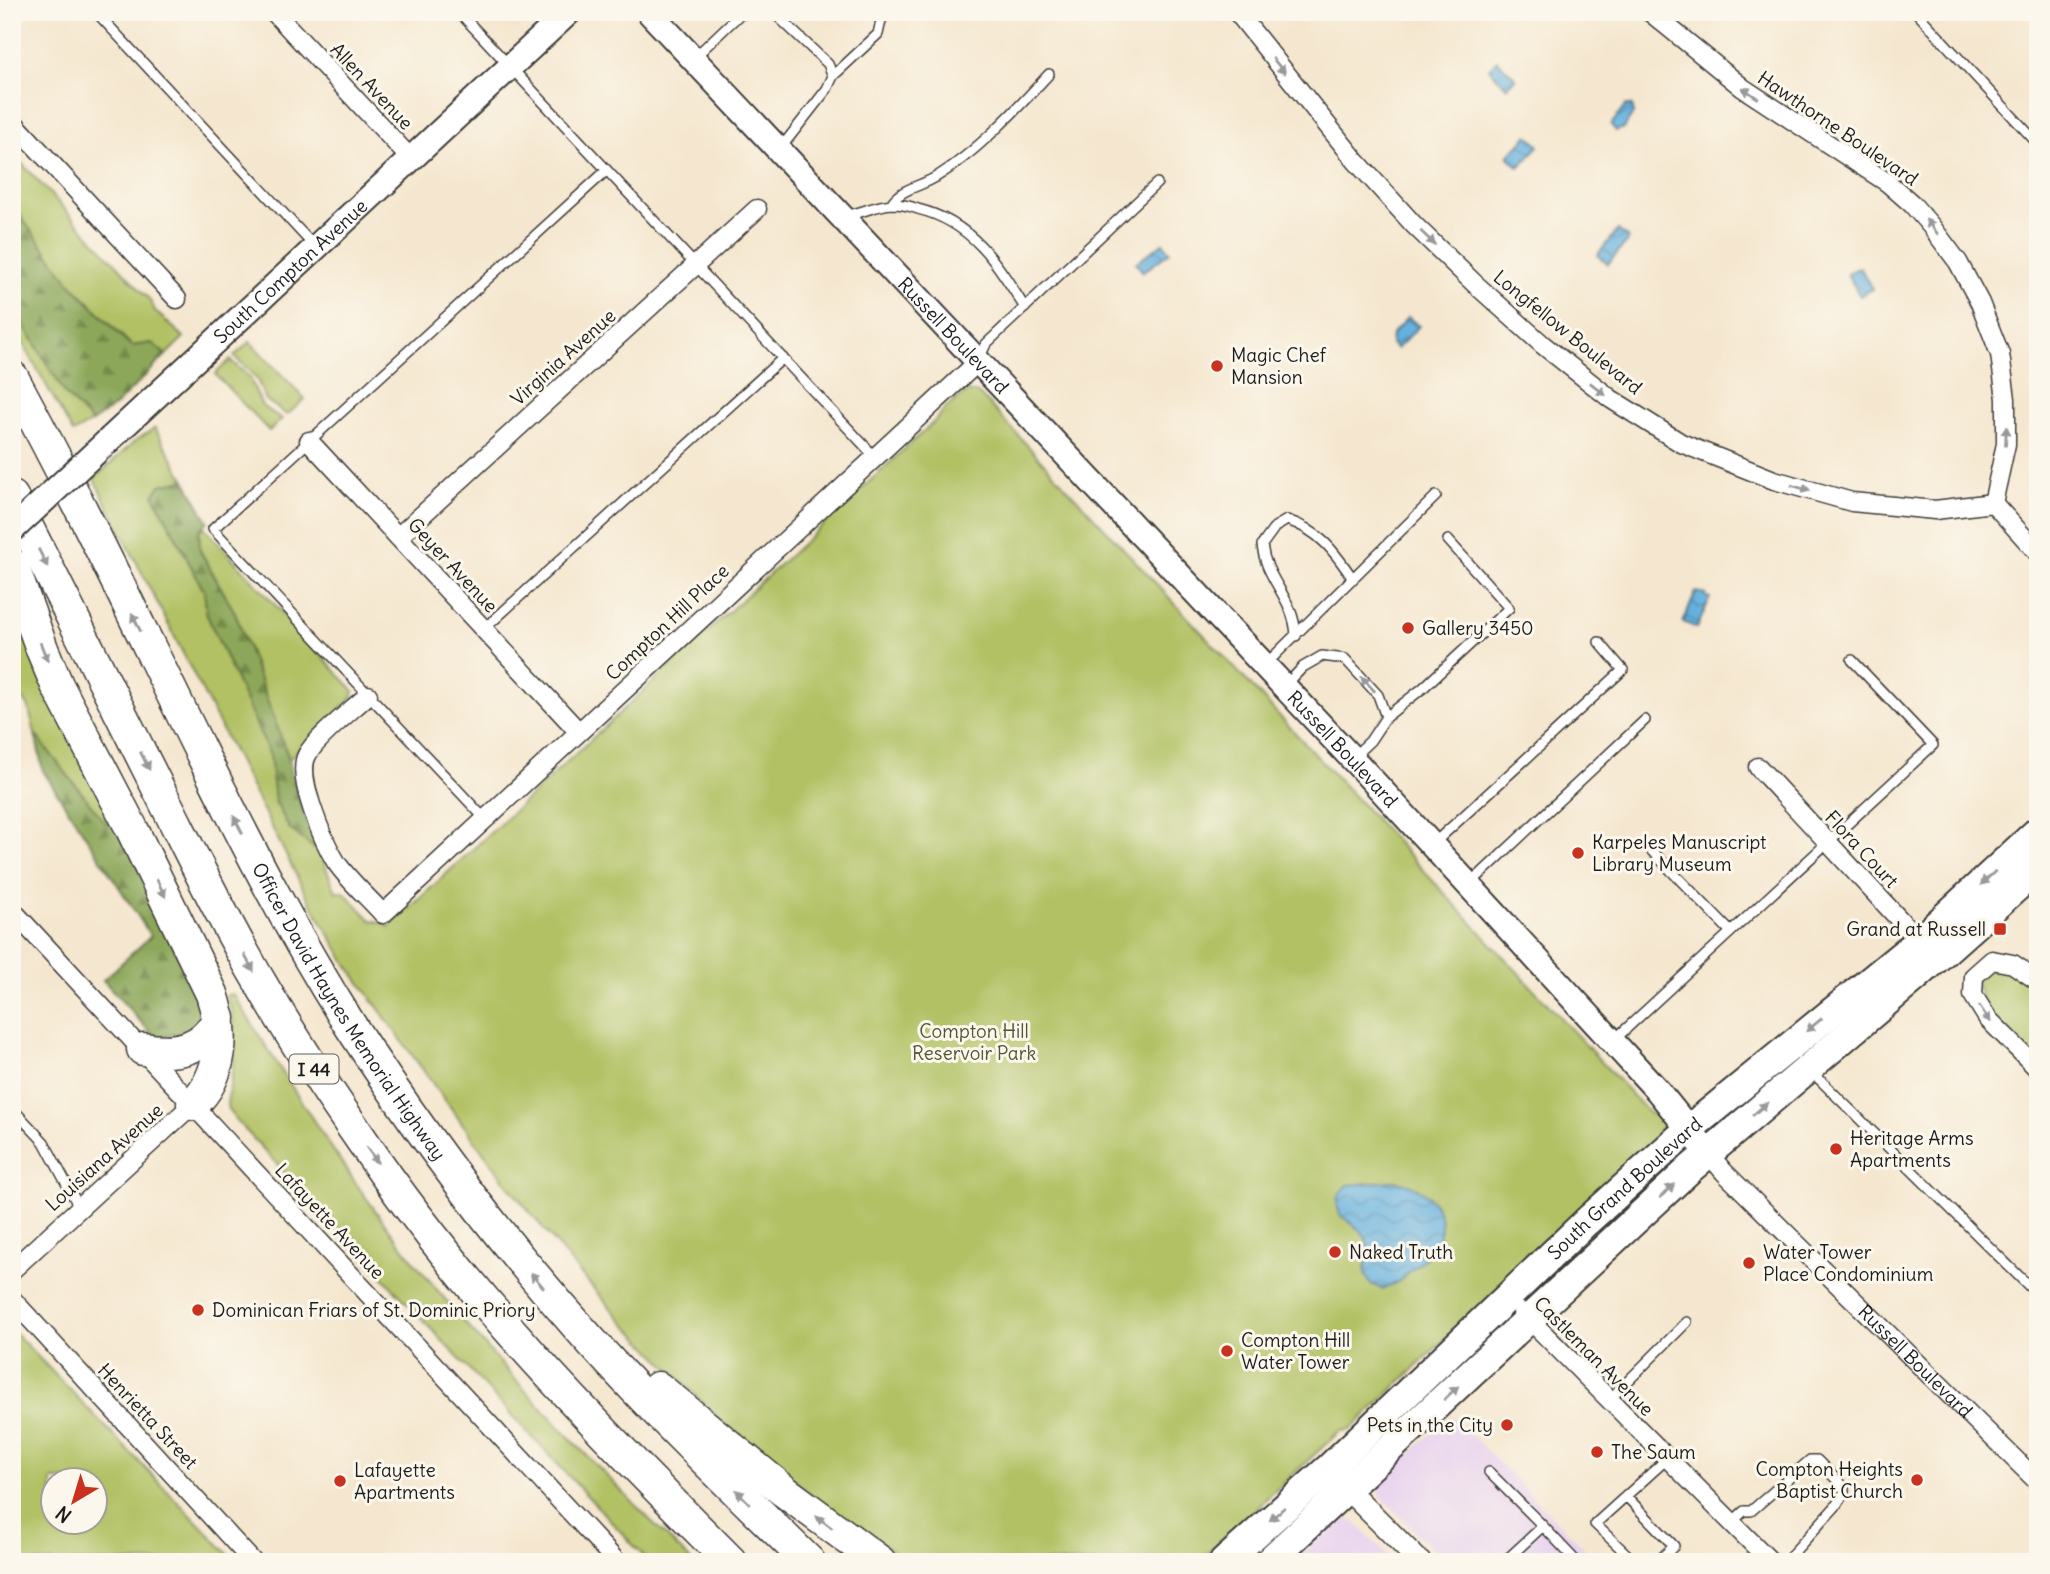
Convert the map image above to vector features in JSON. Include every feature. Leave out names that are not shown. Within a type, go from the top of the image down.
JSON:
[{"type":"highway","name":"Officer David Haynes Memorial Highway","points":[[12,377],[53,452],[252,854],[298,939],[402,1104],[493,1225],[582,1332],[680,1434],[810,1562]]},
{"type":"highway","name":"I 44","points":[[12,497],[214,899],[261,984],[365,1145],[439,1244],[540,1366],[613,1444],[731,1562]]},
{"type":"highway","points":[[12,565],[57,685],[201,968],[212,995],[219,1018],[215,1069],[208,1087],[193,1104]]},
{"type":"highway","points":[[143,1049],[170,1052],[191,1048],[209,1033],[219,1018]]},
{"type":"highway","points":[[582,1332],[668,1395],[810,1512],[880,1562]]},
{"type":"main road","name":"South Compton Avenue","points":[[12,530],[569,12]]},
{"type":"main road","name":"Russell Boulevard","points":[[649,12],[1352,758],[1613,1041],[1708,1153]]},
{"type":"main road","name":"South Grand Boulevard","points":[[1268,1562],[1708,1153],[1807,1068],[1928,950],[2038,831]]},
{"type":"main road","name":"South Grand Boulevard","points":[[1224,1562],[1328,1469],[1689,1129],[2038,868]]},
{"type":"street","name":"Allen Avenue","points":[[274,12],[411,159]]},
{"type":"street","name":"Longfellow Boulevard","points":[[1237,12],[1356,161],[1414,225],[1544,345],[1611,399],[1681,443],[1774,480],[1852,502],[1935,510],[1993,503]]},
{"type":"street","name":"Hawthorne Boulevard","points":[[1650,12],[1743,88],[1888,183],[1913,204],[1958,262],[1980,303],[2000,355],[2006,400],[2006,444],[1993,503]]},
{"type":"street","points":[[12,121],[177,299]]},
{"type":"street","name":"Virginia Avenue","points":[[398,537],[757,209]]},
{"type":"street","name":"Compton Hill Place","points":[[368,695],[312,748],[303,765],[303,778],[326,842],[337,863],[383,914],[979,361]]},
{"type":"street","name":"Geyer Avenue","points":[[309,441],[579,732]]},
{"type":"street","points":[[1993,503],[2038,553]]},
{"type":"street","name":"Flora Court","points":[[1758,767],[1928,950]]},
{"type":"street","name":"Lafayette Avenue","points":[[12,909],[617,1562]]},
{"type":"street","points":[[2038,981],[2013,964],[1992,960],[1974,976],[1973,995],[1988,1019],[2038,1069]]},
{"type":"street","name":"Louisiana Avenue","points":[[12,1270],[193,1104]]},
{"type":"street","name":"Russell Boulevard","points":[[1708,1153],[2038,1482]]},
{"type":"street","name":"Castleman Avenue","points":[[1507,1298],[1771,1562]]},
{"type":"street","name":"Henrietta Street","points":[[12,1299],[253,1562]]},
{"type":"street","points":[[1328,1469],[1420,1562]]},
{"type":"lane","points":[[96,12],[315,247]]},
{"type":"lane","points":[[459,12],[876,457]]},
{"type":"lane","points":[[693,59],[739,15],[750,12]]},
{"type":"lane","points":[[773,12],[828,64],[833,76]]},
{"type":"lane","points":[[779,150],[827,89],[833,76],[878,34],[883,12]]},
{"type":"lane","points":[[1916,12],[2038,145]]},
{"type":"lane","points":[[891,204],[895,197],[935,177],[953,164],[1049,74]]},
{"type":"lane","points":[[485,820],[213,529],[607,170]]},
{"type":"lane","points":[[979,361],[986,344],[1157,183]]},
{"type":"lane","points":[[842,217],[891,204],[939,214],[960,227],[981,246],[1001,270],[1025,308]]},
{"type":"lane","points":[[484,629],[783,358]]},
{"type":"lane","points":[[1265,666],[1436,496]]},
{"type":"lane","points":[[1296,636],[1291,608],[1263,557],[1262,545],[1275,527],[1287,520],[1303,525],[1332,548],[1353,579]]},
{"type":"lane","points":[[1352,758],[1370,741],[1386,717],[1423,688],[1509,608],[1448,540]]},
{"type":"lane","points":[[1432,845],[1623,670],[1599,642]]},
{"type":"lane","points":[[1284,686],[1303,667],[1322,656],[1345,659],[1378,695],[1386,717]]},
{"type":"lane","points":[[1613,1041],[1933,745],[1852,660]]},
{"type":"lane","points":[[1469,885],[1645,720]]},
{"type":"lane","points":[[1649,848],[1731,932]]},
{"type":"lane","points":[[1807,1068],[2038,1296]]},
{"type":"lane","points":[[12,1108],[44,1142],[79,1207]]},
{"type":"lane","points":[[1609,1399],[1687,1322]]},
{"type":"lane","points":[[1634,1562],[1595,1524],[1668,1458]]},
{"type":"lane","points":[[1732,1522],[1744,1511],[1751,1511],[1810,1460],[1817,1460],[1844,1487],[1844,1493],[1835,1507],[1785,1562]]},
{"type":"lane","points":[[1489,1472],[1577,1562]]},
{"type":"lane","points":[[1626,1496],[1674,1546],[1657,1562]]},
{"type":"lane","points":[[1504,1562],[1543,1525]]},
{"type":"shaded area","points":[[1451,1415],[1598,1562],[1445,1562],[1381,1496],[1378,1489],[1381,1480]]},
{"type":"shaded area","points":[[1344,1518],[1353,1521],[1394,1562],[1293,1562],[1338,1520]]},
{"type":"green space","points":[[12,153],[149,299],[156,312],[184,337],[166,355],[152,343],[132,346],[70,283],[12,205]]},
{"type":"green space","points":[[12,205],[70,283],[126,341],[132,346],[152,343],[166,355],[116,405],[92,422],[66,395],[12,305]]},
{"type":"green space","points":[[12,305],[66,395],[92,422],[73,433],[12,324]]},
{"type":"green space","points":[[250,342],[305,399],[287,415],[266,400],[257,379],[234,356]]},
{"type":"green space","points":[[230,360],[250,378],[262,406],[282,419],[269,431],[215,374]]},
{"type":"green space","name":"Compton Hill Reservoir Park","points":[[967,392],[978,393],[988,403],[1650,1114],[1655,1113],[1664,1124],[1658,1136],[1350,1430],[1340,1431],[1198,1562],[910,1562],[836,1515],[719,1419],[617,1315],[510,1188],[348,966],[311,904],[94,479],[135,441],[155,428],[185,480],[160,485],[154,495],[204,591],[207,615],[270,755],[275,801],[289,828],[320,853],[336,892],[344,892],[371,920],[385,923],[389,927],[939,417],[945,408]]},
{"type":"green space","points":[[185,480],[208,521],[199,531],[200,551],[235,613],[289,759],[298,795],[320,853],[289,828],[275,800],[270,755],[207,615],[204,591],[154,495],[160,485]]},
{"type":"green space","points":[[203,526],[354,691],[353,697],[289,759],[235,613],[200,550],[199,531]]},
{"type":"green space","points":[[12,590],[125,832],[104,821],[35,734],[28,705],[12,687]]},
{"type":"green space","points":[[35,734],[104,821],[125,832],[202,1010],[195,1025],[186,1032],[157,1037],[103,980],[151,936],[43,771]]},
{"type":"green space","points":[[1992,960],[2038,981],[2038,1069],[1988,1019],[1974,976]]},
{"type":"green space","points":[[234,995],[373,1208],[425,1275],[521,1386],[692,1562],[649,1562],[236,1120],[227,1104],[235,1049],[234,1023],[226,996]]},
{"type":"green space","points":[[12,1330],[236,1562],[12,1562]]},
{"type":"water","points":[[1497,60],[1516,78],[1507,87],[1489,69]]},
{"type":"water","points":[[1626,105],[1632,106],[1634,112],[1624,128],[1616,131],[1611,125]]},
{"type":"water","points":[[1528,135],[1539,146],[1519,167],[1508,156]]},
{"type":"water","points":[[1618,230],[1629,239],[1608,264],[1597,255]]},
{"type":"water","points":[[1163,243],[1170,252],[1143,272],[1136,263]]},
{"type":"water","points":[[1860,267],[1872,289],[1860,296],[1847,274]]},
{"type":"water","points":[[1408,317],[1419,326],[1397,349],[1391,344],[1392,334]]},
{"type":"water","points":[[1696,592],[1706,594],[1705,596],[1710,598],[1697,628],[1683,622]]},
{"type":"water","points":[[1393,1181],[1424,1192],[1437,1208],[1441,1229],[1438,1240],[1425,1258],[1397,1282],[1382,1289],[1371,1284],[1365,1274],[1368,1251],[1366,1238],[1359,1229],[1340,1215],[1337,1202],[1341,1191],[1348,1185]]},
{"type":"place","name":"Magic Chef Mansion","points":[[1217,366]]},
{"type":"place","name":"Gallery 3450","points":[[1408,628]]},
{"type":"place","name":"Karpeles Manuscript Library Museum","points":[[1578,853]]},
{"type":"place","name":"Grand at Russell","points":[[2000,929]]},
{"type":"place","name":"Heritage Arms Apartments","points":[[1836,1149]]},
{"type":"place","name":"Naked Truth","points":[[1335,1252]]},
{"type":"place","name":"Water Tower Place Condominium","points":[[1749,1263]]},
{"type":"place","name":"Dominican Friars of St. Dominic Priory","points":[[198,1310]]},
{"type":"place","name":"Compton Hill Water Tower","points":[[1227,1351]]},
{"type":"place","name":"Pets in the City","points":[[1507,1425]]},
{"type":"place","name":"The Saum","points":[[1597,1452]]},
{"type":"place","name":"Compton Heights Baptist Church","points":[[1917,1480]]},
{"type":"place","name":"Lafayette Apartments","points":[[340,1481]]}]
